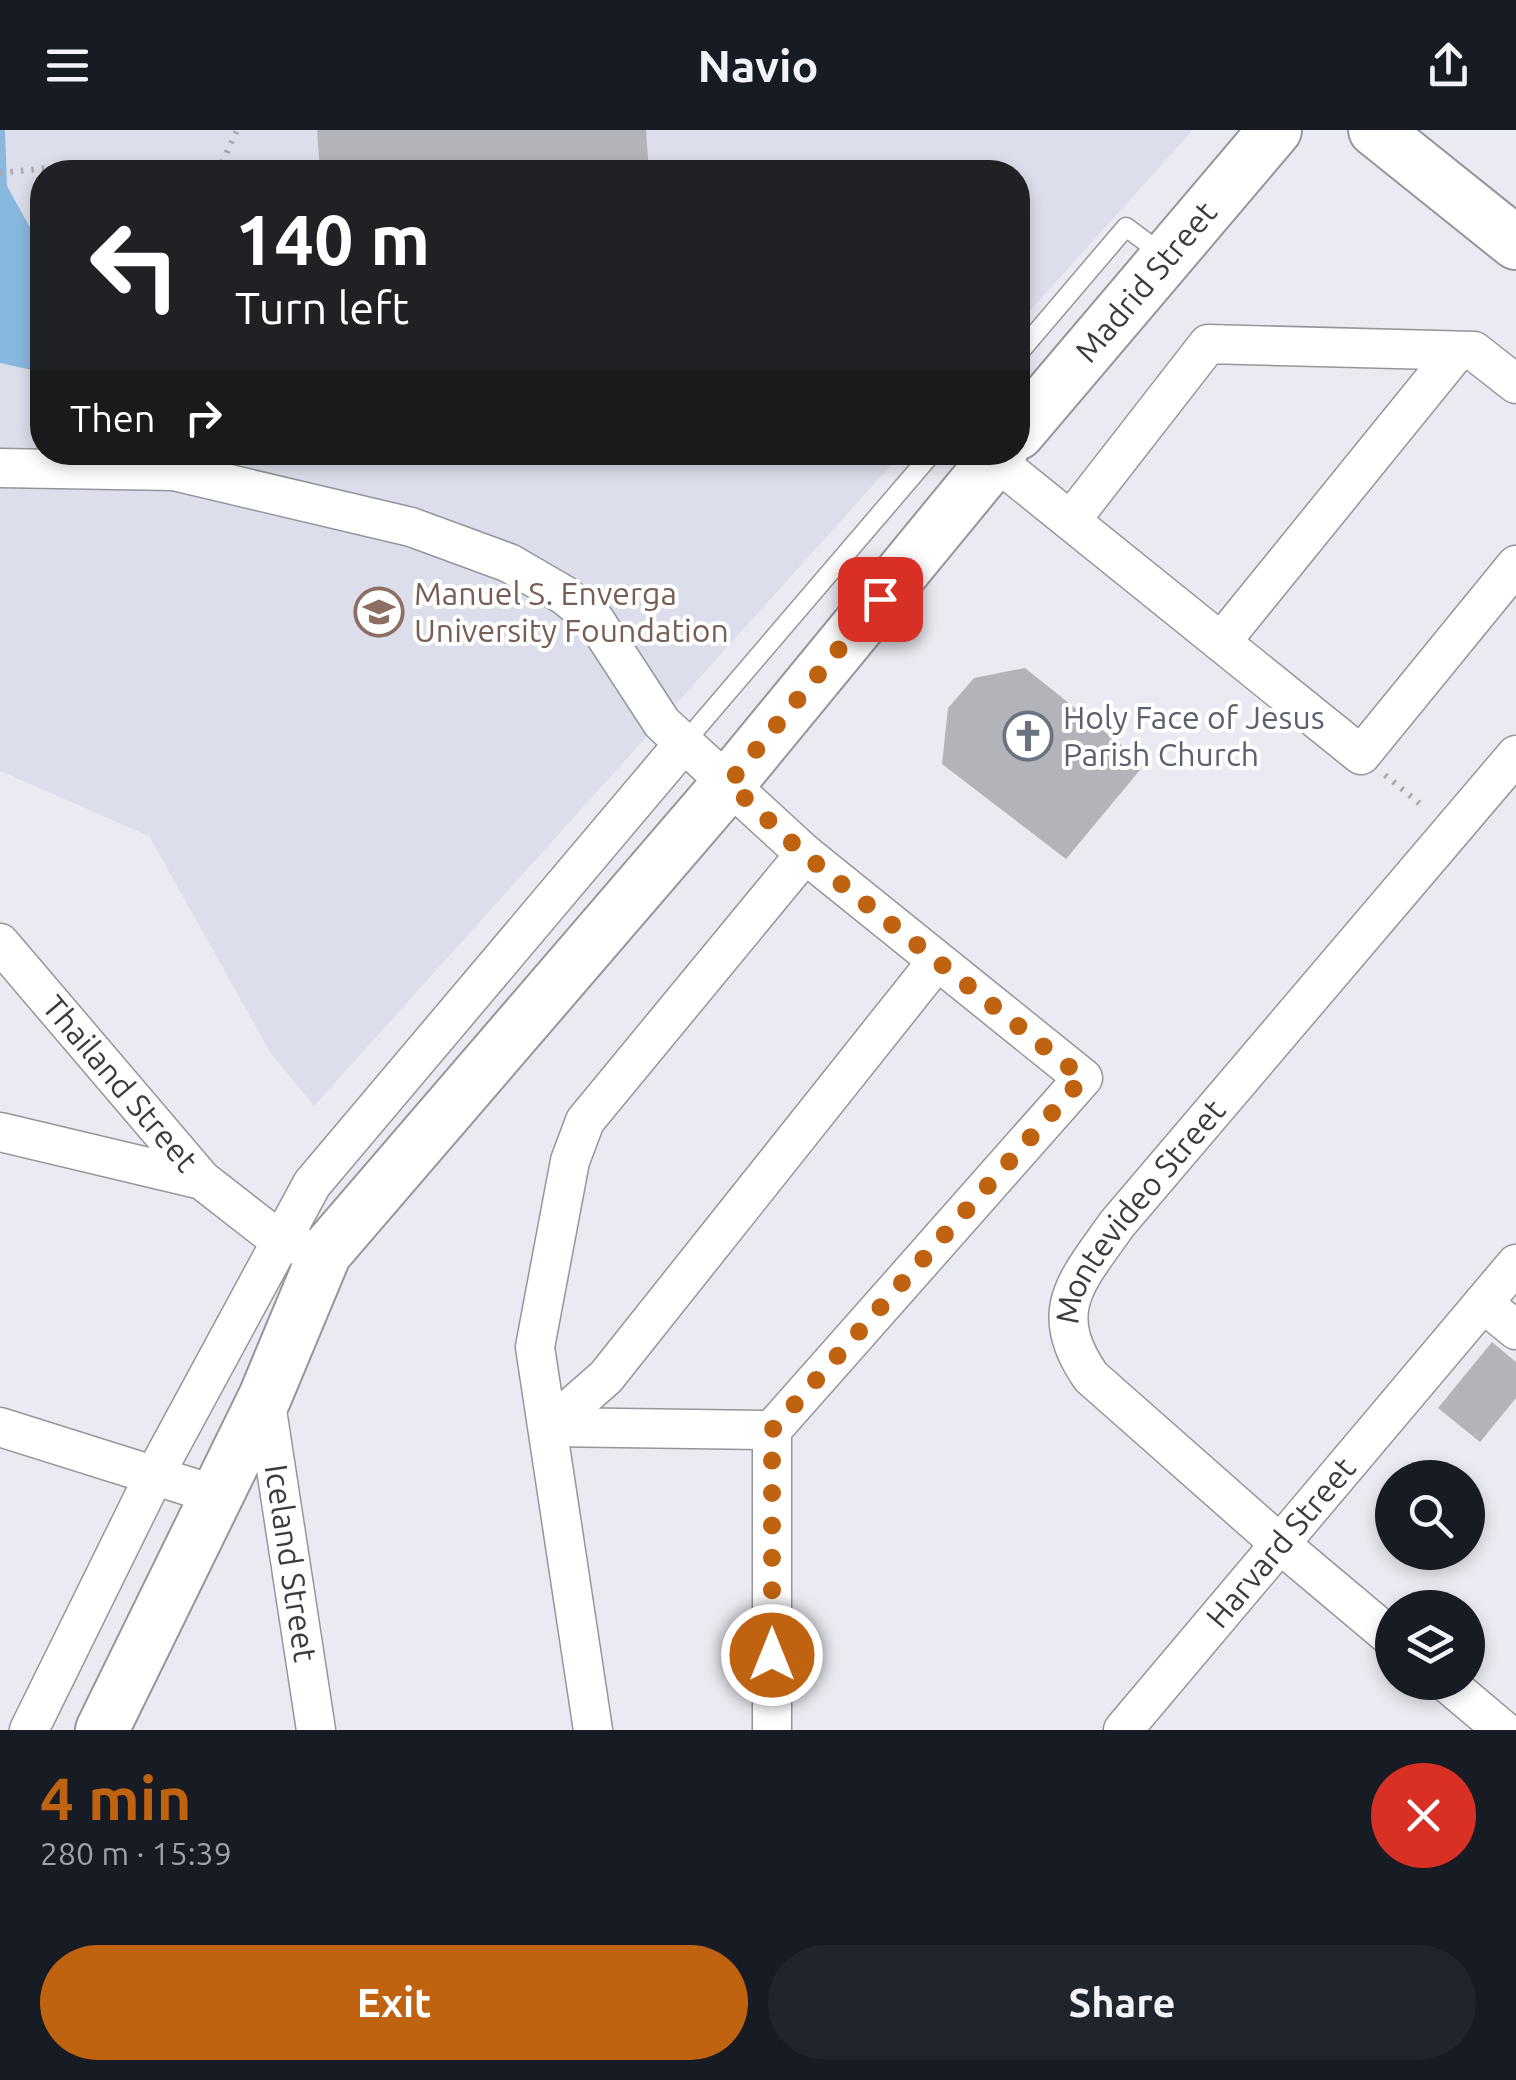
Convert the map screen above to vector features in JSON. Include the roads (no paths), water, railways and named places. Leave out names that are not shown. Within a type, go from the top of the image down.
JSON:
[{"type":"street","name":"Madrid Street","points":[[1030,418],[1275,130]]},
{"type":"street","points":[[1375,130],[1516,242]]},
{"type":"street","points":[[1071,520],[1208,344],[1474,351],[1516,384]]},
{"type":"street","points":[[1221,642],[1457,350]]},
{"type":"street","name":"Madrid Street","points":[[102,1730],[264,1396],[302,1247],[729,783],[990,465]]},
{"type":"street","points":[[1020,465],[1071,520],[1361,755],[1516,564]]},
{"type":"street","points":[[0,468],[174,471],[411,527],[509,562],[564,595],[595,620],[662,723],[804,854],[1083,1078],[772,1430],[772,1730]]},
{"type":"street","points":[[29,1730],[154,1476],[302,1247],[322,1172],[686,742]]},
{"type":"street","name":"Montevideo Street","points":[[1375,1624],[1091,1377],[1075,1354],[1066,1318],[1077,1281],[1116,1224],[1516,755]]},
{"type":"street","points":[[592,1730],[535,1348],[570,1160],[585,1121],[804,854]]},
{"type":"street","name":"Thailand Street","points":[[0,943],[202,1180]]},
{"type":"street","points":[[549,1427],[606,1376],[937,961]]},
{"type":"street","points":[[0,1132],[202,1180],[302,1247]]},
{"type":"street","name":"Harvard Street","points":[[1123,1730],[1516,1264]]},
{"type":"street","points":[[1483,1303],[1516,1330]]},
{"type":"street","name":"Iceland Street","points":[[264,1396],[316,1730]]},
{"type":"street","points":[[0,1427],[216,1495]]},
{"type":"street","points":[[549,1427],[772,1430]]},
{"type":"street","points":[[1467,1700],[1503,1730]]},
{"type":"lane","points":[[1030,340],[1126,227],[1167,258]]},
{"type":"lane","points":[[686,742],[922,465]]},
{"type":"water","points":[[0,130],[5,130],[7,186],[30,228],[30,370],[0,363]]},
{"type":"place","name":"Manuel S. Enverga University Foundation","points":[[379,612]]},
{"type":"place","name":"Holy Face of Jesus Parish Church","points":[[1028,736]]}]
